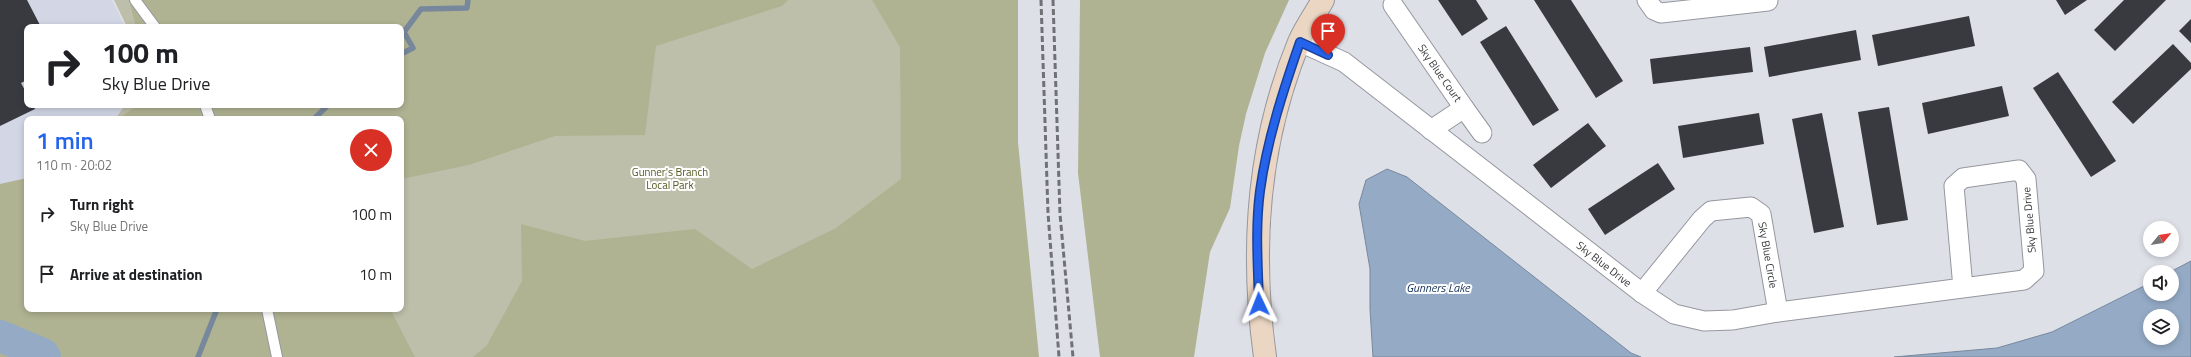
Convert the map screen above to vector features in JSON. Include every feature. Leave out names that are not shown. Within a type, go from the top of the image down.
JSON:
[{"type":"street","points":[[1265,357],[1260,319],[1257,243],[1260,191],[1275,114],[1300,42],[1323,0]]},
{"type":"street","points":[[1647,0],[1654,10],[1661,13],[1769,0]]},
{"type":"street","name":"Sky Blue Court","points":[[1393,5],[1464,108],[1431,130]]},
{"type":"street","name":"Sky Blue Drive","points":[[1300,42],[1344,62],[1642,293],[1674,314],[1704,321],[1733,320],[1778,312],[1963,288],[2024,280],[2034,271],[2026,179],[2019,170],[1963,178],[1954,186],[1963,288]]},
{"type":"street","points":[[1464,108],[1482,133]]},
{"type":"street","name":"Sky Blue Circle","points":[[1642,293],[1711,211],[1751,207],[1761,214],[1778,312]]},
{"type":"lane","points":[[135,0],[154,24]]},
{"type":"lane","points":[[268,312],[277,357]]},
{"type":"shaded area","points":[[0,0],[112,0],[124,24],[24,24],[24,108],[123,108],[116,116],[24,116],[24,221],[0,223]]},
{"type":"green space","name":"Gunner's Branch Local Park","points":[[114,0],[911,0],[925,357],[0,357],[25,312],[404,312],[404,116],[117,116],[123,108],[404,108],[404,24],[126,24]]},
{"type":"green space","points":[[129,0],[788,0],[782,6],[656,46],[645,135],[555,136],[469,165],[404,178],[404,116],[122,116],[134,108],[404,108],[404,24],[135,24]]},
{"type":"green space","points":[[872,0],[1018,0],[1018,142],[1039,357],[473,357],[487,345],[522,281],[521,224],[585,241],[695,229],[752,269],[836,228],[901,179],[900,47]]},
{"type":"green space","points":[[1080,0],[1289,0],[1265,53],[1246,114],[1239,146],[1230,208],[1210,252],[1194,357],[1100,357],[1078,173]]},
{"type":"green space","points":[[24,179],[24,312],[392,312],[415,357],[0,357],[0,184]]},
{"type":"water","name":"Gunners Lake","points":[[1387,169],[1407,177],[1631,353],[1641,357],[1373,357],[1370,309],[1370,269],[1359,204],[1366,180]]},
{"type":"water","points":[[2191,261],[2191,357],[1894,357],[1997,348],[2052,332],[2143,286],[2143,301],[2179,301],[2179,267]]},
{"type":"building","points":[[0,0],[27,0],[39,24],[24,24],[24,82],[21,83],[24,88],[24,108],[35,109],[0,126]]},
{"type":"building","points":[[1438,0],[1476,0],[1488,19],[1462,36]]},
{"type":"building","points":[[1534,0],[1571,0],[1623,81],[1596,98]]},
{"type":"building","points":[[2056,0],[2087,0],[2065,15]]},
{"type":"building","points":[[2124,0],[2166,0],[2115,51],[2094,30]]},
{"type":"building","points":[[1969,16],[1975,46],[1878,66],[1872,35]]},
{"type":"building","points":[[2191,19],[2191,43],[2179,31]]},
{"type":"building","points":[[1506,26],[1559,110],[1533,126],[1480,42]]},
{"type":"building","points":[[1856,30],[1861,60],[1769,77],[1764,47]]},
{"type":"building","points":[[2173,44],[2191,63],[2191,69],[2133,124],[2112,102]]},
{"type":"building","points":[[1750,47],[1753,72],[1653,84],[1650,59]]},
{"type":"building","points":[[2058,72],[2116,161],[2091,177],[2033,88]]},
{"type":"building","points":[[2002,86],[2009,116],[1928,134],[1922,103]]},
{"type":"building","points":[[1889,107],[1908,220],[1877,225],[1858,112]]},
{"type":"building","points":[[1759,113],[1764,144],[1683,158],[1678,126]]},
{"type":"building","points":[[1822,113],[1844,227],[1814,233],[1792,119]]},
{"type":"building","points":[[1588,123],[1606,146],[1551,188],[1533,165]]},
{"type":"building","points":[[1658,163],[1675,189],[1605,235],[1588,209]]},
{"type":"waterway","points":[[404,32],[421,9],[467,8],[468,0]]},
{"type":"waterway","points":[[404,32],[413,48],[404,52]]},
{"type":"waterway","points":[[317,116],[325,108]]},
{"type":"waterway","points":[[198,357],[216,312]]},
{"type":"waterway","points":[[0,336],[43,354],[45,357]]},
{"type":"railway","points":[[1041,0],[1048,213],[1059,357]]},
{"type":"railway","points":[[1053,0],[1060,214],[1073,357]]},
{"type":"route","points":[[1259,304],[1257,243],[1260,191],[1275,114],[1300,42],[1328,55]]}]
